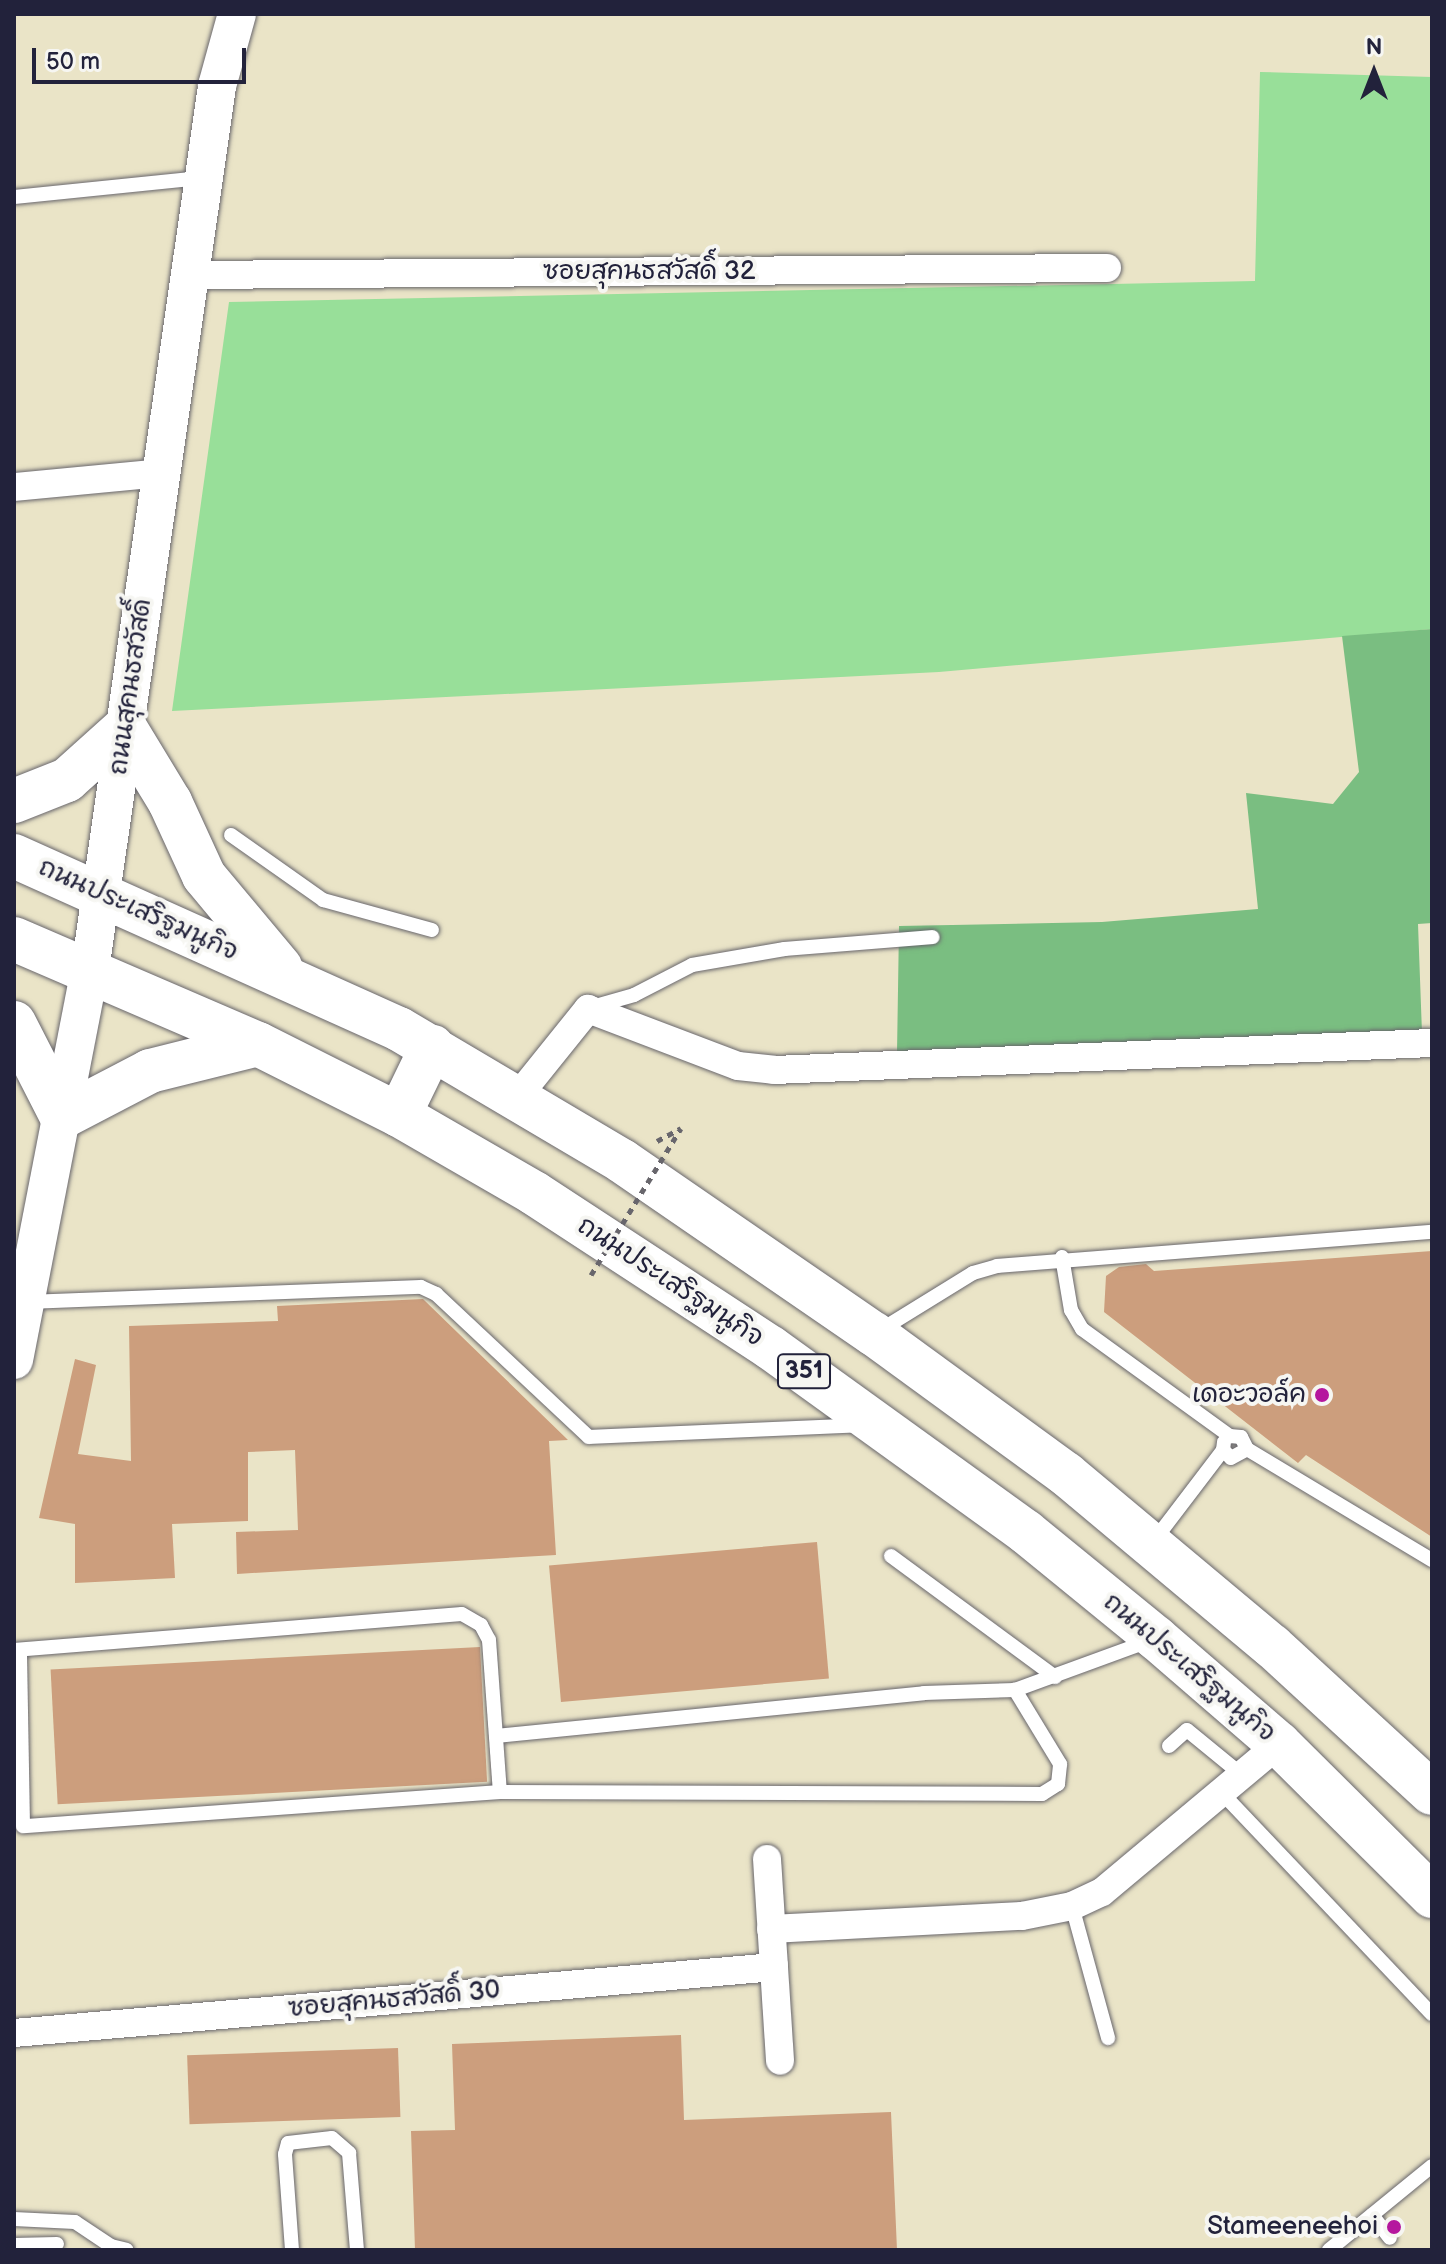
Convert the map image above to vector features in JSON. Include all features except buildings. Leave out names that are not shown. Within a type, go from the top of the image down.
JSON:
[{"type":"main road","name":"ถนนสุคนธสวัสดิ์","points":[[14,1360],[25,1303],[24,1259],[62,1117],[90,970],[217,86],[237,14]]},
{"type":"main road","points":[[14,801],[67,780],[125,728],[170,802],[204,876],[287,975]]},
{"type":"main road","name":"ถนนประเสริฐมนูกิจ","points":[[14,856],[287,975],[432,1047],[518,1096],[874,1334],[1153,1542],[1432,1793]]},
{"type":"main road","name":"ถนนประเสริฐมนูกิจ","points":[[14,939],[258,1044],[399,1115],[559,1209],[880,1424],[1156,1638],[1279,1744],[1432,1896]]},
{"type":"main road","points":[[14,1023],[62,1117],[150,1071],[202,1054],[258,1044]]},
{"type":"main road","points":[[399,1115],[432,1047]]},
{"type":"street","name":"ซอยสุคนธสวัสดิ์ 32","points":[[190,275],[1107,268]]},
{"type":"street","points":[[14,487],[162,473]]},
{"type":"street","points":[[518,1096],[588,1009],[738,1066],[774,1070],[1432,1043]]},
{"type":"street","points":[[771,1929],[1022,1916],[1072,1906],[1102,1892],[1279,1744]]},
{"type":"street","points":[[767,1859],[780,2061]]},
{"type":"street","name":"ซอยสุคนธสวัสดิ์ 30","points":[[14,2033],[774,1967]]},
{"type":"lane","points":[[14,197],[205,178]]},
{"type":"lane","points":[[231,835],[323,900],[432,930]]},
{"type":"lane","points":[[588,1009],[634,995],[692,965],[785,949],[933,937]]},
{"type":"lane","points":[[874,1334],[973,1273],[1062,1257],[1432,1232]]},
{"type":"lane","points":[[1062,1257],[1071,1310],[1082,1329],[1230,1436],[1241,1437],[1247,1449],[1432,1560]]},
{"type":"lane","points":[[25,1303],[421,1287],[436,1294],[589,1437],[880,1424]]},
{"type":"lane","points":[[1153,1542],[1223,1450],[1230,1436]]},
{"type":"lane","points":[[1223,1450],[1235,1459],[1247,1449]]},
{"type":"lane","points":[[891,1556],[1055,1677]]},
{"type":"lane","points":[[500,1792],[489,1640],[481,1625],[462,1614],[17,1650],[19,1827],[500,1792],[1042,1794],[1058,1784],[1060,1764],[1015,1690]]},
{"type":"lane","points":[[496,1736],[924,1693],[1015,1690],[1156,1638]]},
{"type":"lane","points":[[1169,1746],[1187,1730],[1432,2014]]},
{"type":"lane","points":[[1072,1906],[1108,2038]]},
{"type":"lane","points":[[292,2250],[285,2154],[288,2143],[332,2138],[349,2153],[357,2250]]},
{"type":"lane","points":[[1329,2250],[1432,2166]]},
{"type":"lane","points":[[1372,2215],[1390,2238]]},
{"type":"lane","points":[[14,2219],[75,2222],[111,2246],[127,2250]]},
{"type":"lane","points":[[14,2245],[57,2244]]},
{"type":"path","points":[[591,1275],[681,1128]]},
{"type":"green space","points":[[1260,72],[1432,77],[1432,629],[939,672],[172,711],[229,302],[1255,281]]},
{"type":"green space","points":[[1432,629],[1432,923],[1418,924],[1422,1033],[897,1053],[899,926],[1102,922],[1258,909],[1246,793],[1333,804],[1359,772],[1342,636]]},
{"type":"place","name":"เดอะวอล์ค","points":[[1322,1395]]},
{"type":"place","name":"Stameeneehoi","points":[[1394,2227]]}]
